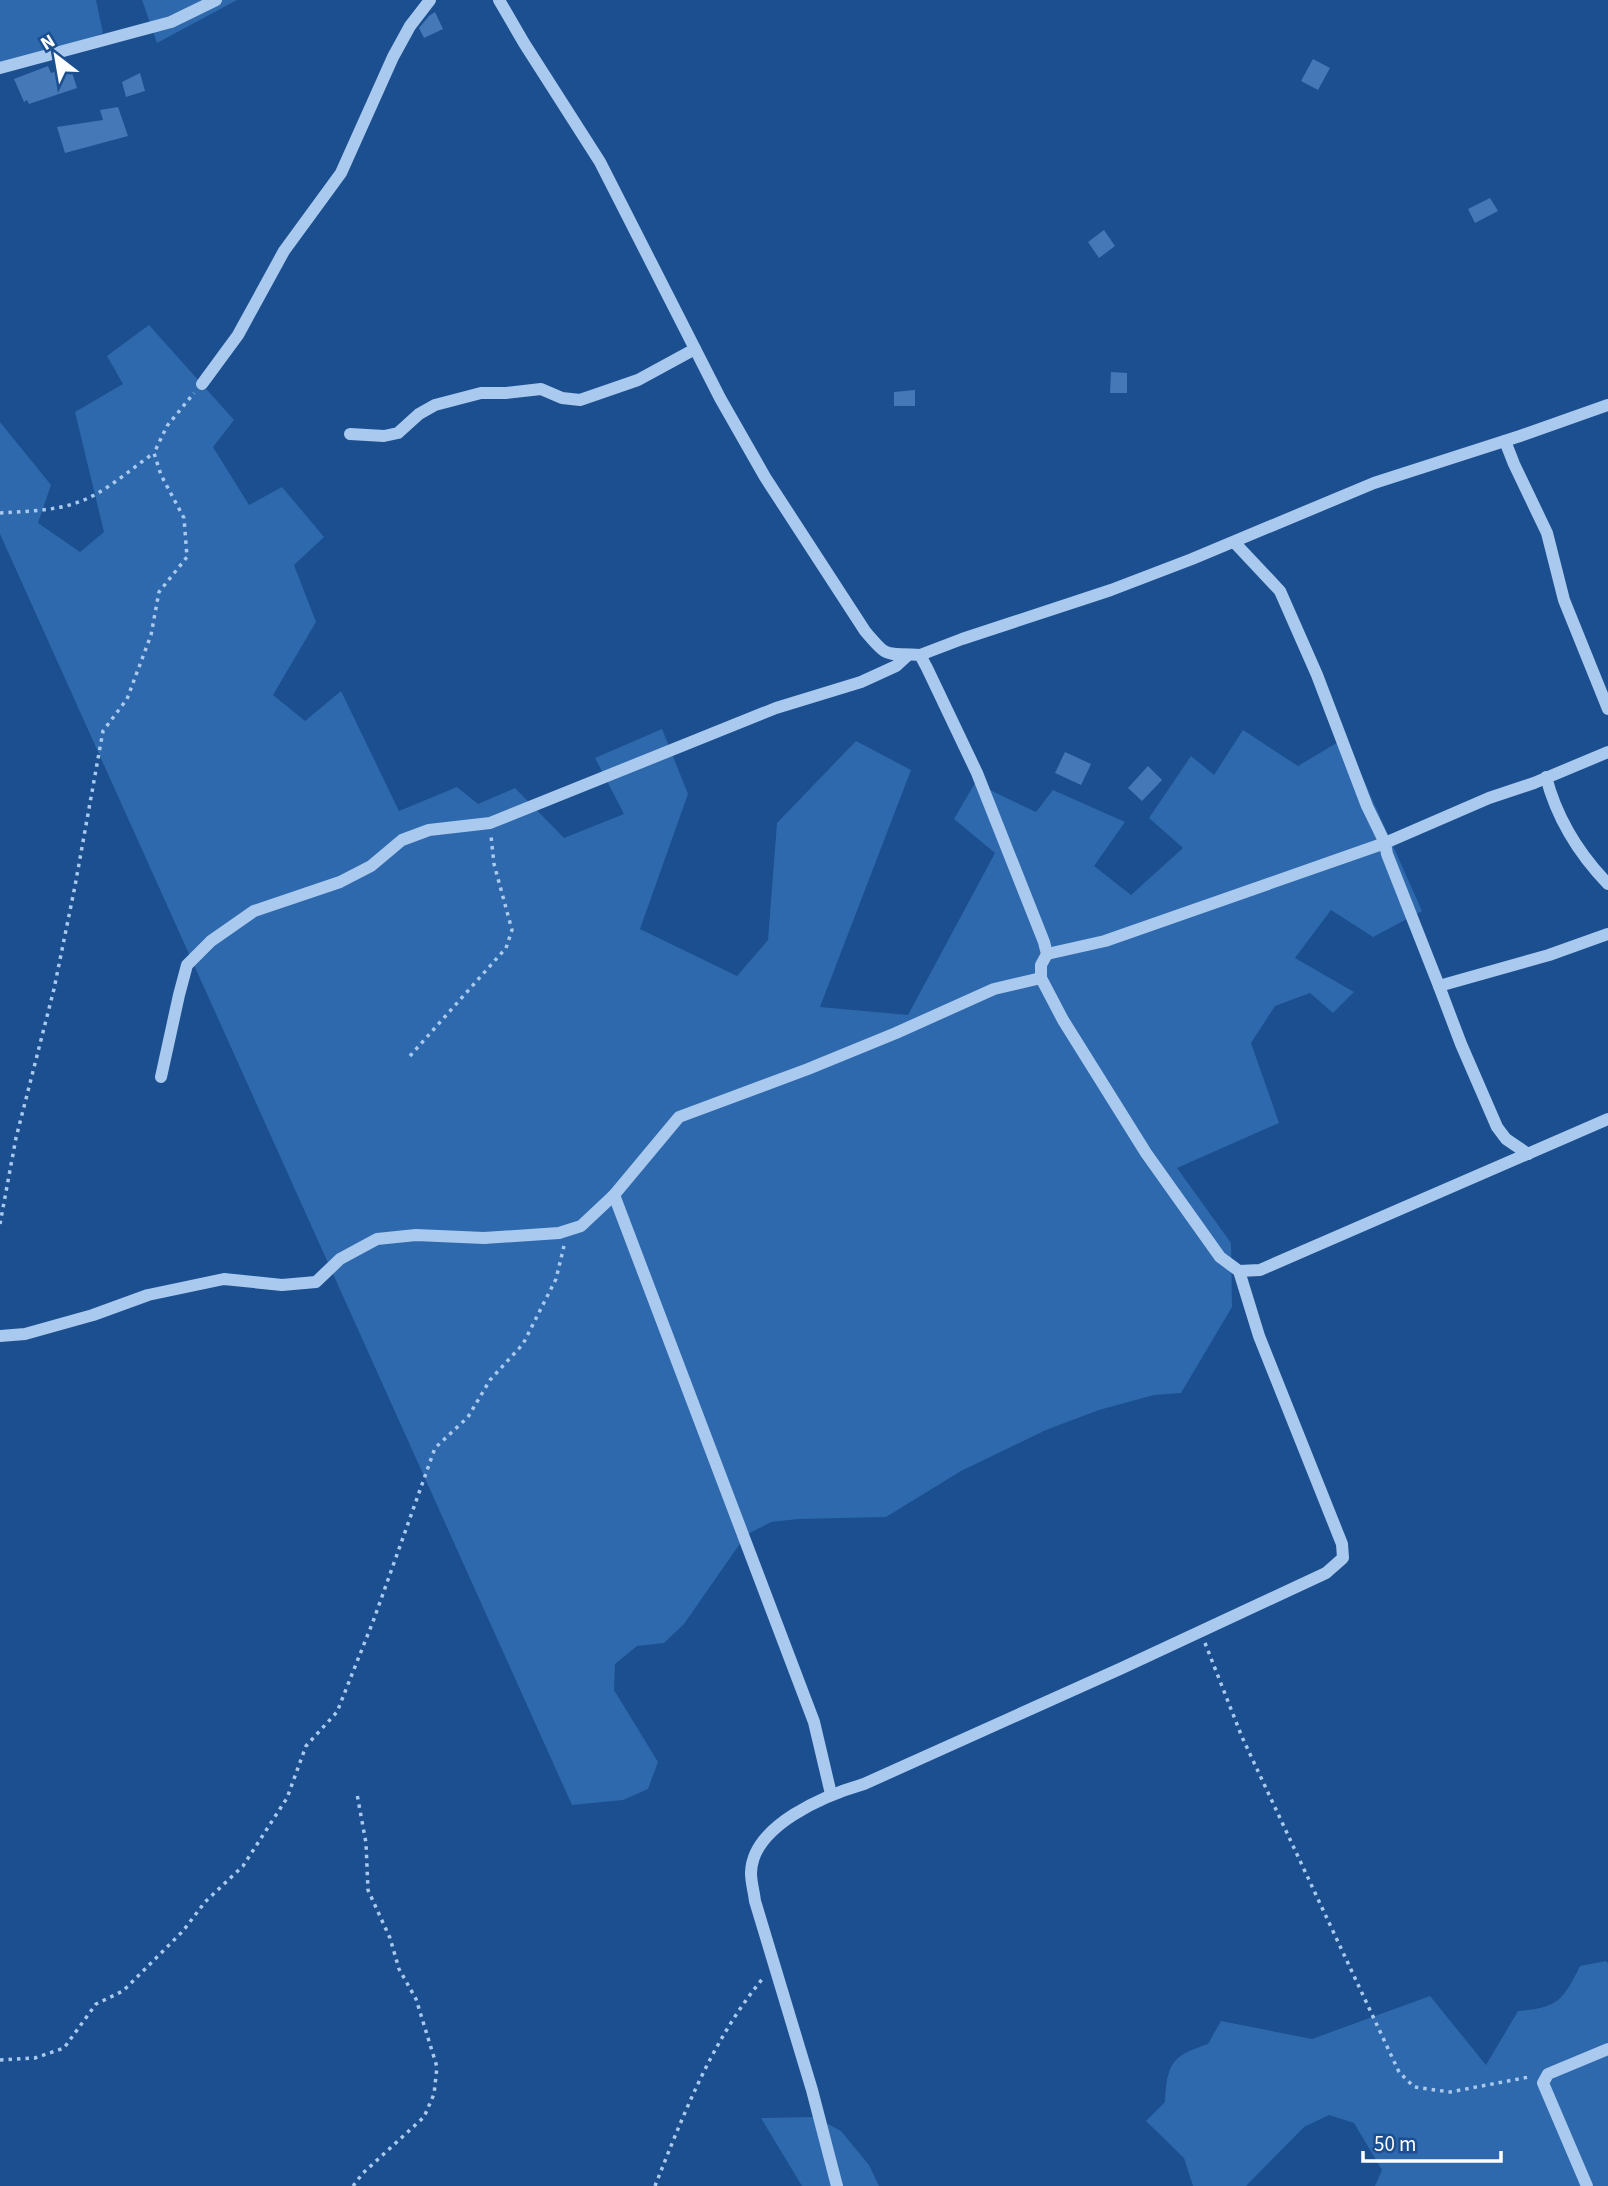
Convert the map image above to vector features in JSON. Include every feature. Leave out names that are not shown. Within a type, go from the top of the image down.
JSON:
[{"type":"street","points":[[0,68],[171,22],[216,0]]},
{"type":"street","points":[[202,384],[238,335],[284,251],[341,173],[393,57],[410,26],[430,0]]},
{"type":"street","points":[[499,0],[600,162],[695,349],[765,477],[865,631],[883,653],[892,656],[914,655]]},
{"type":"street","points":[[349,434],[384,436],[398,433],[419,414],[435,405],[481,393],[541,389],[562,398],[580,400],[638,380],[695,349]]},
{"type":"street","points":[[161,1077],[187,965],[211,941],[254,911],[351,876],[371,866],[402,840],[429,830],[490,823],[776,708],[862,682],[914,655],[1111,590],[1234,542],[1374,482],[1608,405]]},
{"type":"street","points":[[1505,441],[1547,533],[1564,600],[1608,709]]},
{"type":"street","points":[[1234,542],[1280,591],[1317,675],[1367,806],[1385,843],[1461,1044],[1497,1127],[1506,1139],[1528,1154]]},
{"type":"street","points":[[914,655],[977,773],[1047,954]]},
{"type":"street","points":[[837,2186],[812,2090],[755,1900],[751,1872],[761,1843],[797,1811],[831,1794],[864,1784],[1200,1632],[1326,1573],[1343,1558],[1342,1544],[1259,1336],[1239,1271],[1220,1257],[1146,1153],[1063,1020],[1041,978],[1041,965],[1047,954],[1105,942],[1385,843],[1489,798],[1608,752]]},
{"type":"street","points":[[1546,777],[1553,805],[1572,840],[1608,884]]},
{"type":"street","points":[[1439,986],[1549,955],[1608,934]]},
{"type":"street","points":[[0,1336],[25,1334],[93,1315],[148,1294],[224,1279],[282,1285],[316,1282],[340,1259],[377,1240],[416,1236],[484,1238],[559,1233],[580,1226],[614,1195],[679,1117],[808,1069],[994,989],[1041,978]]},
{"type":"street","points":[[1239,1271],[1260,1270],[1608,1119]]},
{"type":"street","points":[[614,1195],[814,1722],[831,1794]]},
{"type":"street","points":[[1587,2186],[1543,2083],[1548,2074],[1608,2049]]},
{"type":"path","points":[[0,513],[42,511],[95,495],[154,453],[167,426],[202,384]]},
{"type":"path","points":[[0,1224],[16,1138],[54,989],[103,730],[127,699],[151,635],[159,592],[187,557],[184,518],[154,453]]},
{"type":"path","points":[[410,1056],[506,948],[512,930],[494,864],[490,823]]},
{"type":"path","points":[[0,2060],[35,2058],[64,2048],[96,2004],[123,1991],[183,1931],[205,1902],[243,1866],[287,1798],[306,1746],[337,1713],[435,1448],[468,1417],[490,1381],[523,1344],[556,1279],[568,1230]]},
{"type":"path","points":[[1200,1632],[1242,1737],[1399,2072],[1414,2087],[1450,2092],[1548,2074]]},
{"type":"path","points":[[353,2186],[424,2117],[434,2094],[437,2067],[416,1999],[399,1969],[390,1938],[368,1890],[366,1843],[357,1794]]},
{"type":"path","points":[[655,2186],[692,2093],[743,2002],[774,1964]]},
{"type":"shaded area","points":[[0,0],[96,0],[103,33],[0,73]]},
{"type":"shaded area","points":[[142,0],[237,0],[157,43]]},
{"type":"shaded area","points":[[149,325],[234,420],[213,447],[249,505],[282,487],[324,537],[294,565],[316,622],[273,695],[305,721],[341,691],[399,811],[457,787],[478,804],[515,788],[564,838],[624,814],[595,758],[662,729],[688,794],[640,929],[737,976],[768,940],[777,823],[856,741],[911,770],[820,1007],[908,1015],[995,853],[954,819],[975,783],[1036,812],[1053,790],[1125,822],[1094,866],[1131,895],[1183,848],[1149,818],[1191,756],[1214,775],[1243,730],[1298,766],[1345,738],[1422,911],[1373,937],[1331,910],[1295,958],[1354,992],[1333,1013],[1310,993],[1275,1006],[1251,1043],[1279,1123],[1177,1168],[1231,1243],[1232,1307],[1181,1393],[1154,1395],[1099,1410],[1046,1430],[961,1471],[886,1517],[771,1522],[746,1535],[684,1624],[664,1643],[637,1646],[615,1664],[614,1690],[658,1762],[648,1789],[623,1800],[572,1805],[0,534],[0,422],[51,485],[38,523],[80,552],[104,532],[75,412],[123,384],[107,356]]},
{"type":"shaded area","points":[[1606,1961],[1608,2186],[1375,2186],[1382,2170],[1354,2123],[1329,2115],[1304,2127],[1246,2186],[1193,2186],[1184,2158],[1146,2121],[1165,2102],[1167,2079],[1173,2063],[1186,2053],[1208,2044],[1221,2021],[1312,2039],[1430,1996],[1486,2065],[1518,2011],[1550,2005],[1563,1995],[1580,1966]]},
{"type":"shaded area","points":[[815,2117],[841,2131],[869,2165],[879,2186],[802,2186],[761,2118]]},
{"type":"building","points":[[435,12],[443,29],[424,38],[419,28]]},
{"type":"building","points":[[1313,59],[1330,68],[1318,90],[1301,81]]},
{"type":"building","points":[[48,66],[51,73],[70,66],[77,88],[29,104],[27,100],[24,102],[14,79]]},
{"type":"building","points":[[140,73],[145,91],[126,97],[122,82]]},
{"type":"building","points":[[118,107],[128,136],[65,153],[57,127],[103,120],[100,110]]},
{"type":"building","points":[[1490,198],[1498,211],[1475,223],[1468,209]]},
{"type":"building","points":[[1104,230],[1115,246],[1099,258],[1088,242]]},
{"type":"building","points":[[1111,372],[1127,373],[1127,393],[1110,393]]},
{"type":"building","points":[[915,390],[915,406],[894,406],[894,392]]},
{"type":"building","points":[[1065,752],[1091,764],[1081,785],[1055,773]]},
{"type":"building","points":[[1148,766],[1162,780],[1142,801],[1128,788]]}]
